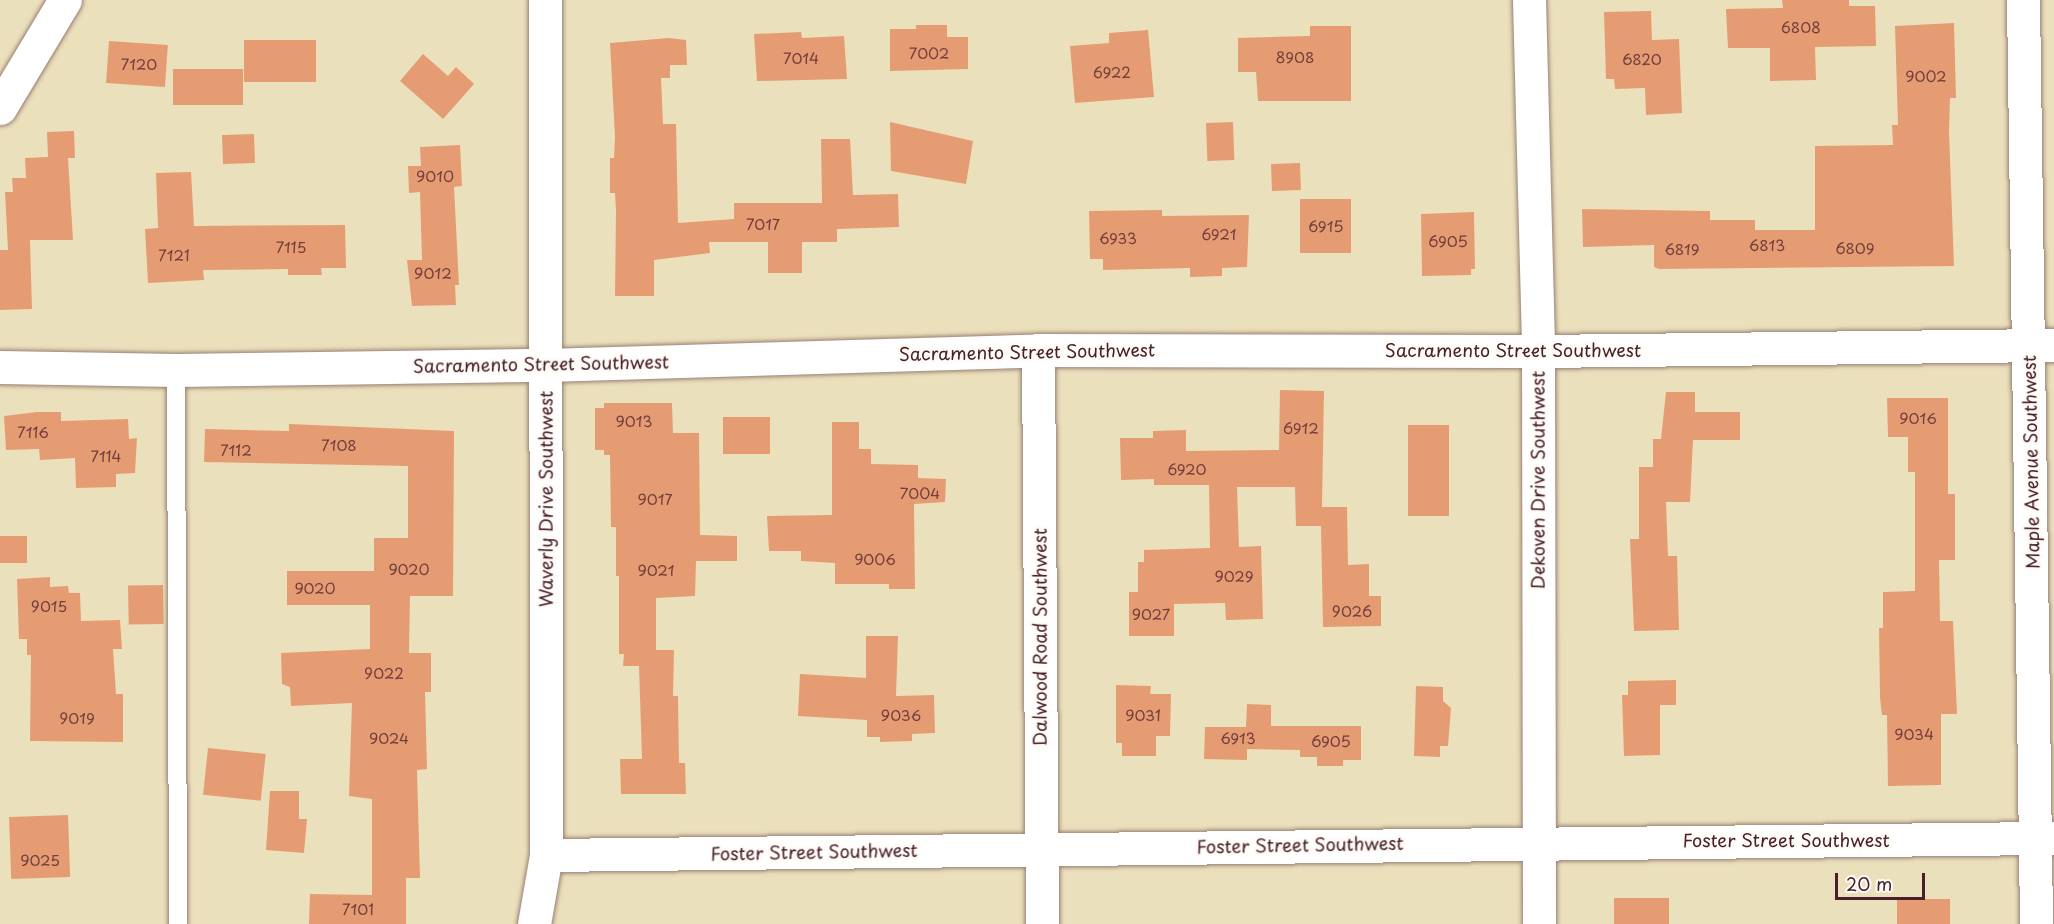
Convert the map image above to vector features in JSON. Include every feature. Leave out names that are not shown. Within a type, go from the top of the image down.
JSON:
[{"type":"street","points":[[0,108],[65,0]]},
{"type":"street","name":"Waverly Drive Southwest","points":[[534,924],[546,855],[545,0]]},
{"type":"street","name":"Dekoven Drive Southwest","points":[[1529,0],[1538,351],[1539,924]]},
{"type":"street","name":"Maple Avenue Southwest","points":[[2023,0],[2042,345],[2044,838],[2036,924]]},
{"type":"street","name":"Sacramento Street Southwest","points":[[0,367],[176,370],[546,365],[1038,350],[1538,351],[2042,345]]},
{"type":"street","name":"Dalwood Road Southwest","points":[[1038,350],[1042,924]]},
{"type":"street","name":"Foster Street Southwest","points":[[546,855],[2044,838]]},
{"type":"lane","points":[[176,370],[178,924]]},
{"type":"building","points":[[1782,0],[1849,0],[1849,6],[1875,6],[1876,46],[1815,47],[1816,80],[1770,81],[1770,48],[1728,48],[1726,9],[1783,8]]},
{"type":"building","points":[[1651,11],[1652,40],[1679,39],[1682,113],[1646,115],[1645,88],[1615,89],[1614,79],[1606,79],[1604,12]]},
{"type":"building","points":[[1954,23],[1956,98],[1950,98],[1949,132],[1954,266],[1659,269],[1654,267],[1654,245],[1583,247],[1582,209],[1710,211],[1710,220],[1755,220],[1755,230],[1815,230],[1815,146],[1893,145],[1892,125],[1898,125],[1895,26]]},
{"type":"building","points":[[916,25],[947,25],[947,37],[968,37],[968,69],[890,71],[890,29],[916,29]]},
{"type":"building","points":[[1310,26],[1351,26],[1351,101],[1258,101],[1256,72],[1238,72],[1238,38],[1310,36]]},
{"type":"building","points":[[1148,30],[1154,97],[1075,103],[1070,46],[1109,43],[1109,33]]},
{"type":"building","points":[[801,32],[802,38],[844,36],[847,79],[757,81],[754,34]]},
{"type":"building","points":[[669,38],[686,40],[687,65],[670,65],[670,78],[661,78],[663,124],[676,124],[678,223],[734,219],[734,203],[822,203],[821,139],[850,139],[853,195],[898,194],[899,227],[837,229],[837,242],[802,242],[802,273],[768,273],[768,242],[709,242],[710,253],[654,260],[654,296],[615,296],[616,211],[615,193],[610,193],[610,158],[614,158],[615,137],[610,43]]},
{"type":"building","points":[[244,40],[316,40],[316,82],[244,82]]},
{"type":"building","points":[[109,41],[168,45],[165,87],[106,83]]},
{"type":"building","points":[[423,54],[448,76],[456,67],[474,84],[443,119],[400,81]]},
{"type":"building","points":[[173,69],[243,69],[243,105],[173,105]]},
{"type":"building","points":[[890,122],[973,141],[966,184],[891,171]]},
{"type":"building","points":[[1233,122],[1234,160],[1207,161],[1206,123]]},
{"type":"building","points":[[74,131],[75,158],[68,158],[73,240],[30,240],[32,309],[0,310],[0,250],[8,250],[5,192],[13,192],[12,178],[26,178],[25,158],[48,157],[47,132]]},
{"type":"building","points":[[254,134],[255,163],[223,164],[222,135]]},
{"type":"building","points":[[460,145],[462,186],[454,187],[459,285],[455,285],[456,305],[412,306],[407,260],[422,260],[420,192],[409,193],[408,166],[421,166],[420,147]]},
{"type":"building","points":[[1300,163],[1301,190],[1272,191],[1271,164]]},
{"type":"building","points":[[191,172],[194,226],[345,225],[346,268],[321,268],[322,275],[288,275],[288,269],[203,270],[204,280],[148,283],[145,229],[158,228],[156,173]]},
{"type":"building","points":[[1300,199],[1351,199],[1351,253],[1300,253]]},
{"type":"building","points":[[1162,210],[1162,216],[1249,215],[1247,267],[1222,268],[1222,276],[1190,277],[1190,268],[1103,270],[1103,259],[1090,259],[1089,211]]},
{"type":"building","points":[[1474,212],[1475,269],[1471,269],[1471,275],[1422,276],[1421,214]]},
{"type":"building","points":[[1280,390],[1324,391],[1322,507],[1347,507],[1348,565],[1369,564],[1369,596],[1381,596],[1381,626],[1323,627],[1321,526],[1296,526],[1295,487],[1237,487],[1239,547],[1261,546],[1263,619],[1226,620],[1225,603],[1174,604],[1174,636],[1129,636],[1129,592],[1138,592],[1138,562],[1144,562],[1144,550],[1210,548],[1209,485],[1154,485],[1154,479],[1121,480],[1120,438],[1153,438],[1153,431],[1186,430],[1186,451],[1279,450]]},
{"type":"building","points":[[1666,392],[1695,392],[1695,412],[1740,412],[1740,440],[1693,440],[1690,502],[1666,502],[1668,556],[1677,556],[1679,630],[1634,631],[1630,539],[1639,539],[1639,467],[1653,467],[1653,439],[1661,439]]},
{"type":"building","points":[[1887,398],[1948,398],[1948,494],[1955,494],[1955,560],[1939,560],[1940,621],[1953,621],[1957,714],[1941,714],[1941,785],[1888,786],[1887,715],[1882,715],[1880,698],[1879,628],[1883,628],[1883,592],[1915,591],[1915,472],[1908,472],[1908,437],[1888,437]]},
{"type":"building","points":[[604,403],[672,403],[673,433],[699,433],[700,535],[737,536],[737,561],[696,561],[695,596],[656,598],[656,650],[674,650],[673,696],[678,696],[679,763],[685,763],[686,794],[621,794],[620,759],[642,759],[639,666],[623,666],[624,654],[619,654],[619,576],[616,576],[616,527],[611,527],[610,455],[604,455],[604,450],[595,450],[595,408],[604,408]]},
{"type":"building","points":[[61,412],[61,421],[128,419],[129,439],[137,438],[135,473],[116,474],[116,487],[76,488],[75,458],[40,460],[39,449],[6,450],[4,416]]},
{"type":"building","points":[[723,417],[770,417],[770,454],[723,454]]},
{"type":"building","points":[[832,422],[859,422],[859,449],[871,449],[871,464],[918,465],[918,478],[946,479],[945,502],[914,504],[915,589],[889,589],[889,584],[835,584],[835,563],[801,561],[801,551],[769,551],[767,516],[832,515]]},
{"type":"building","points":[[289,424],[454,431],[453,596],[410,596],[409,653],[431,653],[431,692],[425,692],[427,769],[417,770],[420,878],[406,878],[406,924],[309,924],[310,894],[372,895],[372,799],[349,796],[352,703],[291,706],[290,687],[282,684],[281,653],[370,649],[370,605],[287,605],[287,571],[374,571],[374,538],[408,538],[408,466],[204,462],[205,429],[289,431]]},
{"type":"building","points":[[1408,425],[1449,425],[1449,516],[1408,516]]},
{"type":"building","points":[[0,536],[27,536],[27,563],[0,563]]},
{"type":"building","points":[[50,577],[50,587],[68,586],[69,593],[80,593],[81,621],[120,620],[122,649],[113,649],[116,694],[123,694],[123,742],[30,741],[31,655],[27,655],[27,639],[19,639],[17,579]]},
{"type":"building","points":[[163,585],[164,624],[129,625],[128,586]]},
{"type":"building","points":[[866,636],[898,636],[896,696],[934,695],[935,733],[912,734],[912,741],[880,742],[880,737],[867,737],[867,720],[798,716],[800,674],[866,678]]},
{"type":"building","points":[[1676,680],[1676,705],[1660,705],[1660,755],[1624,756],[1622,695],[1628,695],[1628,681]]},
{"type":"building","points":[[1116,685],[1151,686],[1150,694],[1171,694],[1170,736],[1156,736],[1156,756],[1122,756],[1122,743],[1116,743]]},
{"type":"building","points":[[1416,686],[1443,687],[1443,701],[1451,708],[1448,746],[1440,746],[1440,757],[1414,756]]},
{"type":"building","points":[[1247,704],[1271,705],[1271,726],[1361,726],[1361,760],[1343,760],[1343,766],[1317,766],[1317,757],[1300,757],[1300,750],[1247,749],[1247,760],[1204,759],[1205,727],[1246,727]]},
{"type":"building","points":[[208,748],[266,754],[261,801],[203,795]]},
{"type":"building","points":[[270,791],[299,791],[299,819],[307,819],[304,853],[266,850]]},
{"type":"building","points":[[68,815],[70,877],[11,879],[9,817]]},
{"type":"building","points":[[1614,898],[1669,898],[1669,924],[1614,924]]},
{"type":"building","points":[[1897,899],[1950,899],[1950,924],[1897,924]]}]
